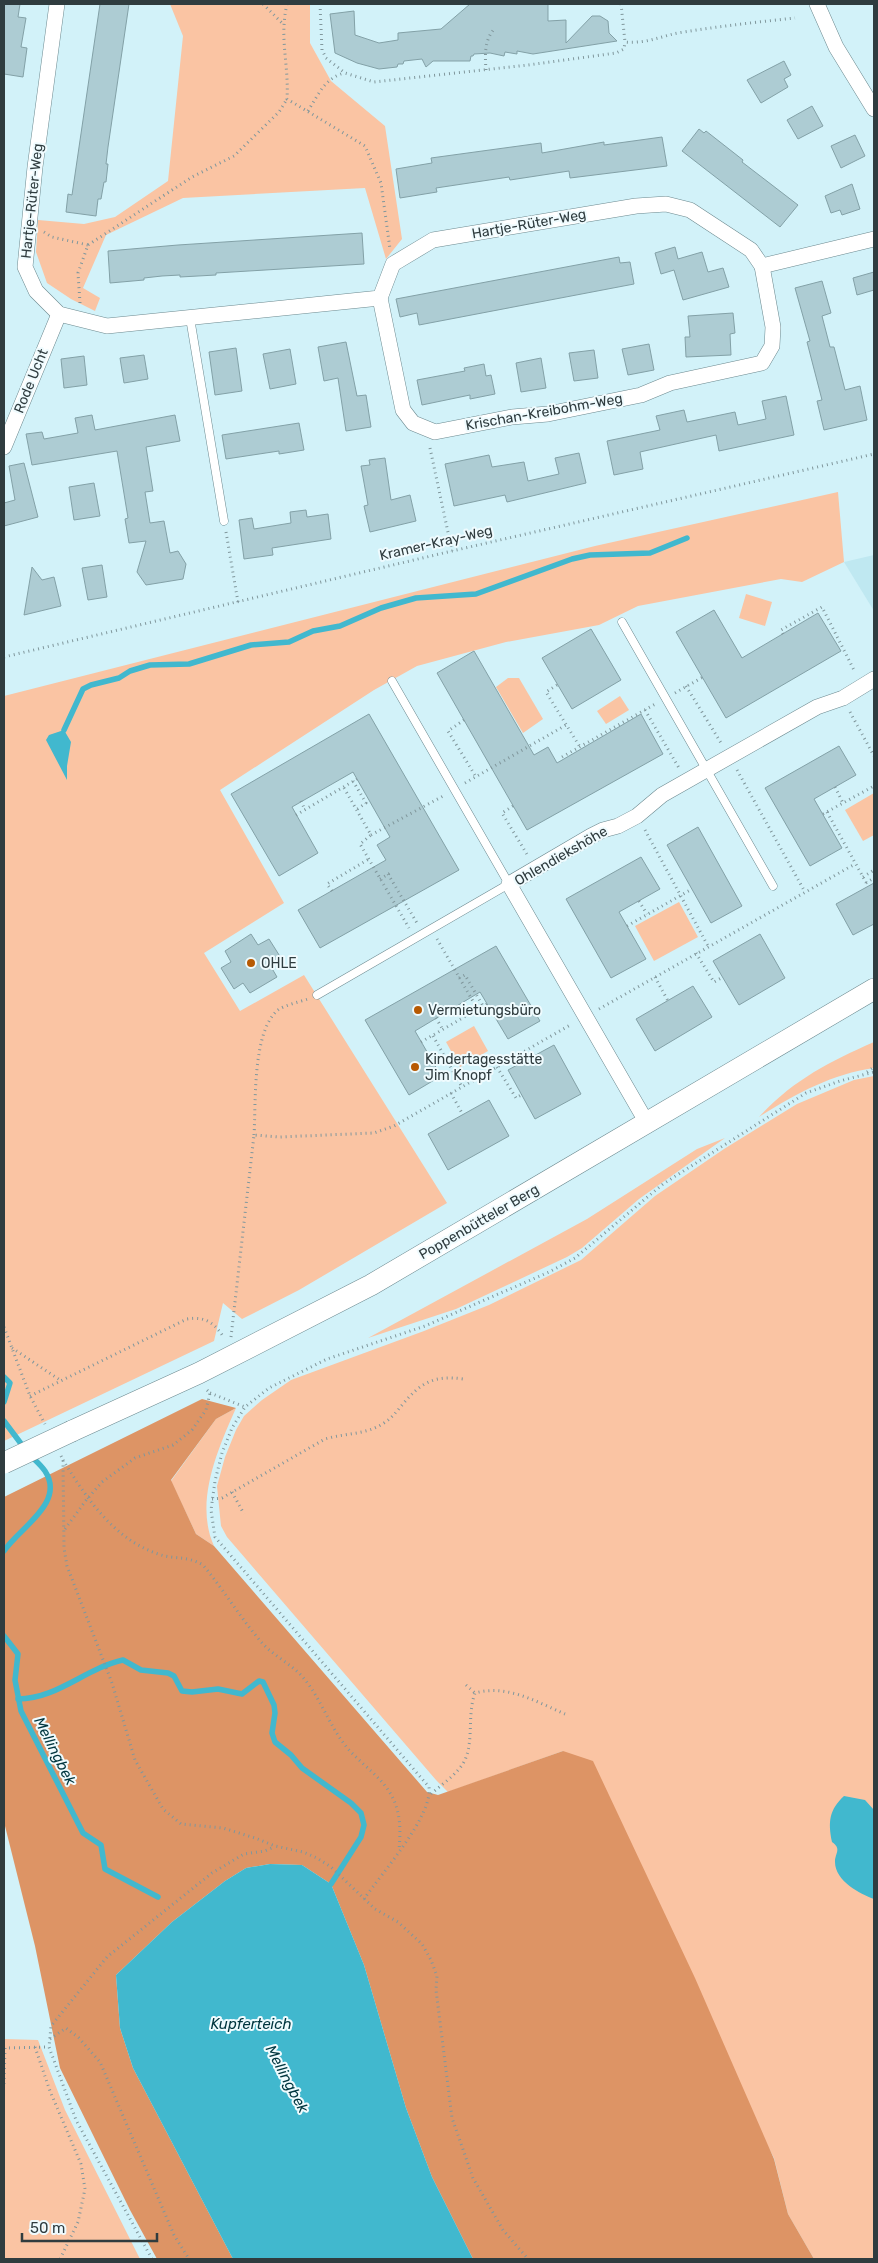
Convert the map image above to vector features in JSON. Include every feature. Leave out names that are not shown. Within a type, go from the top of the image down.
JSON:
[{"type":"main road","name":"Poppenbütteler Berg","points":[[4,1463],[72,1431],[227,1347],[371,1285],[874,989]]},
{"type":"street","name":"Hartje-Rüter-Weg","points":[[57,4],[35,168],[31,224],[25,267],[36,291],[59,314],[107,326],[380,298]]},
{"type":"street","points":[[817,4],[836,47],[874,109]]},
{"type":"street","name":"Hartje-Rüter-Weg","points":[[392,264],[433,240],[636,206],[666,204],[690,210],[709,221],[751,250],[762,266]]},
{"type":"street","points":[[762,266],[874,239]]},
{"type":"street","points":[[392,264],[380,298],[403,410],[413,423],[427,430]]},
{"type":"street","name":"Krischan-Kreibohm-Weg","points":[[427,430],[435,432],[512,416],[548,414],[641,395],[670,383],[762,362],[772,346],[774,327],[762,266]]},
{"type":"street","name":"Rode Ucht","points":[[4,447],[59,314]]},
{"type":"street","name":"Ohlendiekshöhe","points":[[647,1123],[509,884],[591,836],[618,826],[637,816],[662,795],[817,707],[843,698],[868,683]]},
{"type":"lane","points":[[190,318],[224,521]]},
{"type":"lane","points":[[622,622],[773,886]]},
{"type":"lane","points":[[318,995],[509,884],[392,681]]},
{"type":"path","points":[[263,4],[282,23]]},
{"type":"path","points":[[81,320],[78,273],[88,245],[192,177],[234,156],[279,112],[287,98],[288,74],[282,44],[282,23],[287,4]]},
{"type":"path","points":[[320,4],[322,50],[326,58],[345,73],[374,82],[616,53],[624,49],[625,42],[621,4]]},
{"type":"path","points":[[625,42],[649,42],[681,32],[795,18]]},
{"type":"path","points":[[486,70],[485,49],[489,35],[495,28]]},
{"type":"path","points":[[308,111],[330,79],[345,73]]},
{"type":"path","points":[[287,98],[365,146],[381,183],[392,264]]},
{"type":"path","points":[[31,224],[52,237],[88,245]]},
{"type":"path","points":[[427,430],[452,551]]},
{"type":"path","name":"Kramer-Kray-Weg","points":[[4,657],[874,454]]},
{"type":"path","points":[[224,521],[238,602]]},
{"type":"path","points":[[784,634],[781,630],[822,607],[868,683]]},
{"type":"path","points":[[562,758],[703,677]]},
{"type":"path","points":[[557,685],[546,692],[580,747]]},
{"type":"path","points":[[686,686],[729,757],[805,892]]},
{"type":"path","points":[[843,698],[874,756]]},
{"type":"path","points":[[645,710],[687,781]]},
{"type":"path","points":[[464,720],[448,731],[476,777]]},
{"type":"path","points":[[414,939],[360,844],[371,835],[566,725]]},
{"type":"path","points":[[296,814],[355,780],[366,803],[356,810]]},
{"type":"path","points":[[874,786],[825,813],[867,884],[874,878]]},
{"type":"path","points":[[835,787],[843,803]]},
{"type":"path","points":[[344,788],[371,835]]},
{"type":"path","points":[[301,802],[305,810]]},
{"type":"path","points":[[514,806],[502,813],[535,869]]},
{"type":"path","points":[[637,816],[708,946]]},
{"type":"path","points":[[332,891],[328,884],[369,860]]},
{"type":"path","points":[[254,1135],[279,1137],[374,1133],[394,1126],[855,864]]},
{"type":"path","points":[[863,877],[874,870]]},
{"type":"path","points":[[380,879],[392,872]]},
{"type":"path","points":[[388,874],[423,934]]},
{"type":"path","points":[[627,926],[692,889]]},
{"type":"path","points":[[639,901],[647,914]]},
{"type":"path","points":[[431,929],[478,1010]]},
{"type":"path","points":[[696,953],[714,982],[723,977]]},
{"type":"path","points":[[422,1042],[485,1005],[466,975],[459,978]]},
{"type":"path","points":[[655,977],[668,1001]]},
{"type":"path","points":[[227,1347],[254,1135],[263,1036],[278,1010],[318,995]]},
{"type":"path","points":[[436,1018],[443,1030]]},
{"type":"path","points":[[433,1036],[462,1087]]},
{"type":"path","points":[[497,1067],[516,1098],[522,1095]]},
{"type":"path","points":[[866,1073],[874,1067]]},
{"type":"path","points":[[364,1899],[382,1872],[398,1853],[426,1808],[430,1794],[429,1787],[215,1537],[211,1525],[212,1499],[222,1453],[232,1428],[245,1407],[269,1388],[327,1358],[425,1326],[490,1299],[575,1258],[662,1184],[720,1146],[806,1093],[874,1072]]},
{"type":"path","points":[[451,1093],[463,1115]]},
{"type":"path","points":[[30,1396],[187,1319],[198,1317],[208,1320],[219,1329],[227,1347]]},
{"type":"path","points":[[12,1348],[60,1380]]},
{"type":"path","points":[[212,1499],[222,1498],[325,1440],[339,1435],[368,1431],[383,1423],[392,1417],[407,1398],[424,1384],[435,1378],[463,1379]]},
{"type":"path","points":[[206,1388],[210,1394],[245,1407]]},
{"type":"path","points":[[210,1394],[206,1410],[192,1430],[173,1445],[136,1458],[102,1482],[87,1498],[64,1530],[67,1566],[112,1683],[136,1760],[163,1809],[182,1824],[223,1828],[275,1846],[303,1852],[331,1867],[364,1899],[412,1933],[422,1944],[437,1976],[436,1990],[452,2118],[473,2178],[503,2230],[528,2259]]},
{"type":"path","points":[[63,1460],[87,1498],[108,1522],[144,1549],[160,1555],[193,1558],[203,1565],[264,1645],[292,1665],[304,1678],[318,1697],[334,1730],[350,1751],[379,1777],[389,1792],[397,1809],[400,1830],[398,1853]]},
{"type":"path","points":[[232,1492],[244,1514]]},
{"type":"path","points":[[466,1686],[475,1694]]},
{"type":"path","points":[[475,1694],[488,1690],[507,1691],[565,1714]]},
{"type":"path","points":[[430,1794],[450,1778],[465,1760],[468,1749],[470,1711],[475,1694]]},
{"type":"path","points":[[152,2259],[76,2120],[49,2047],[51,2026],[107,1957],[212,1873],[244,1854],[265,1851],[275,1846]]},
{"type":"path","points":[[49,2040],[66,2028],[79,2038],[100,2062],[170,2226],[188,2259]]},
{"type":"path","points":[[35,2047],[50,2092],[81,2164],[85,2189],[78,2222],[60,2259]]},
{"type":"path","points":[[4,2084],[4,2048],[49,2047]]},
{"type":"shaded area","points":[[170,4],[310,4],[310,43],[331,81],[385,126],[402,239],[386,259],[365,188],[183,198],[106,235],[83,288],[100,298],[95,311],[71,299],[47,283],[36,252],[38,220],[84,224],[115,217],[168,181],[183,36]]},
{"type":"shaded area","points":[[838,492],[844,562],[802,582],[781,579],[638,606],[599,625],[506,642],[417,666],[374,690],[220,790],[284,903],[204,953],[240,1011],[304,975],[447,1203],[299,1290],[242,1319],[223,1303],[214,1341],[4,1441],[4,696],[595,546]]},
{"type":"shaded area","points":[[874,555],[874,611],[844,562]]},
{"type":"shaded area","points":[[746,594],[772,602],[765,626],[739,618]]},
{"type":"shaded area","points":[[508,678],[519,678],[543,719],[523,733],[496,687]]},
{"type":"shaded area","points":[[620,696],[629,710],[606,724],[597,711]]},
{"type":"shaded area","points":[[874,793],[874,835],[863,841],[845,810]]},
{"type":"shaded area","points":[[679,902],[698,937],[654,961],[635,926]]},
{"type":"shaded area","points":[[474,1026],[488,1051],[460,1067],[446,1042]]},
{"type":"shaded area","points":[[874,1042],[874,1068],[843,1075],[814,1086],[786,1100],[759,1117],[798,1082],[842,1057]]},
{"type":"shaded area","points":[[874,1076],[874,2259],[814,2259],[788,2214],[774,2158],[563,1751],[448,1792],[227,1537],[221,1526],[217,1486],[225,1457],[244,1416],[262,1400],[291,1380],[489,1305],[581,1260],[655,1196],[724,1149],[797,1104],[854,1080]]},
{"type":"shaded area","points":[[725,1138],[639,1199],[582,1248],[567,1257],[456,1309],[368,1338],[587,1219],[697,1149]]},
{"type":"shaded area","points":[[202,1399],[236,1408],[216,1419],[171,1480],[196,1534],[214,1546],[427,1792],[438,1795],[563,1751],[593,1761],[695,1978],[774,2159],[788,2214],[814,2259],[473,2259],[432,2177],[406,2108],[364,1965],[331,1884],[302,1865],[270,1864],[246,1868],[225,1881],[172,1922],[116,1975],[120,2028],[133,2068],[233,2259],[157,2259],[130,2210],[60,2068],[35,1946],[4,1822],[4,1497]]},
{"type":"shaded area","points":[[236,1408],[216,1458],[207,1494],[206,1512],[208,1529],[214,1546],[196,1534],[171,1481],[216,1419]]},
{"type":"shaded area","points":[[4,2039],[38,2040],[65,2110],[140,2259],[4,2259]]},
{"type":"water","points":[[64,730],[71,742],[67,780],[46,740],[49,735]]},
{"type":"water","points":[[844,1796],[865,1800],[874,1810],[874,1899],[849,1886],[836,1869],[837,1847],[832,1842],[830,1822],[835,1806]]},
{"type":"water","name":"Kupferteich","points":[[270,1864],[302,1865],[331,1884],[364,1965],[406,2108],[432,2177],[473,2259],[233,2259],[133,2068],[120,2028],[116,1975],[172,1922],[225,1881],[246,1868]]},
{"type":"building","points":[[4,4],[20,4],[18,17],[26,18],[21,47],[27,48],[23,77],[4,74]]},
{"type":"building","points":[[100,4],[129,4],[108,147],[106,182],[104,182],[101,199],[98,199],[96,216],[66,212],[68,194],[72,195]]},
{"type":"building","points":[[470,4],[548,4],[548,21],[566,20],[566,43],[592,16],[600,16],[608,21],[609,33],[617,41],[533,54],[517,51],[517,54],[505,52],[504,56],[490,53],[474,54],[471,56],[470,61],[433,61],[426,67],[422,59],[404,61],[403,64],[398,64],[397,67],[379,69],[357,63],[335,53],[330,14],[354,11],[355,35],[379,43],[398,40],[398,33],[441,29]]},
{"type":"building","points":[[784,61],[791,75],[784,79],[788,87],[761,103],[747,80]]},
{"type":"building","points":[[812,106],[823,126],[798,139],[787,120]]},
{"type":"building","points":[[699,129],[704,133],[706,131],[743,160],[742,162],[798,205],[780,227],[682,151]]},
{"type":"building","points":[[855,135],[865,156],[841,168],[831,146]]},
{"type":"building","points":[[662,137],[667,166],[570,178],[569,171],[510,180],[509,177],[436,188],[437,192],[400,198],[396,169],[432,163],[431,158],[541,143],[542,153],[604,142],[604,145]]},
{"type":"building","points":[[852,184],[860,209],[842,215],[840,210],[831,213],[825,196]]},
{"type":"building","points":[[362,233],[364,264],[216,273],[216,275],[162,276],[144,278],[144,280],[110,283],[108,251]]},
{"type":"building","points":[[675,247],[678,259],[702,252],[708,272],[723,268],[729,287],[683,300],[674,270],[661,274],[655,253]]},
{"type":"building","points":[[619,257],[620,263],[630,262],[634,284],[419,325],[417,313],[400,317],[396,299]]},
{"type":"building","points":[[874,272],[874,290],[857,295],[853,278]]},
{"type":"building","points":[[822,281],[831,313],[822,316],[830,347],[834,347],[845,390],[860,386],[867,420],[824,430],[817,401],[822,400],[807,342],[810,341],[795,288]]},
{"type":"building","points":[[733,313],[735,333],[730,334],[731,355],[686,357],[685,337],[690,337],[688,316]]},
{"type":"building","points":[[346,342],[357,396],[366,395],[371,427],[346,431],[338,378],[324,381],[318,347]]},
{"type":"building","points":[[649,344],[654,370],[628,375],[622,349]]},
{"type":"building","points":[[236,348],[242,391],[215,395],[209,352]]},
{"type":"building","points":[[290,349],[296,384],[270,389],[263,354]]},
{"type":"building","points":[[594,350],[598,378],[574,381],[569,353]]},
{"type":"building","points":[[144,355],[148,379],[124,383],[120,358]]},
{"type":"building","points":[[84,356],[87,385],[64,388],[61,359]]},
{"type":"building","points":[[541,358],[546,388],[521,392],[516,363]]},
{"type":"building","points":[[484,364],[486,376],[491,375],[495,394],[470,399],[470,395],[422,405],[417,380],[465,371],[464,368]]},
{"type":"building","points":[[786,396],[794,435],[719,451],[716,435],[640,452],[643,469],[614,475],[607,441],[660,430],[656,416],[684,410],[687,422],[735,412],[738,425],[766,419],[762,401]]},
{"type":"building","points":[[92,415],[95,430],[175,415],[180,441],[146,447],[153,491],[145,492],[150,523],[164,521],[170,553],[178,551],[186,564],[183,579],[146,585],[137,572],[146,541],[129,543],[125,519],[128,518],[117,451],[32,465],[26,434],[42,432],[44,439],[78,433],[75,418]]},
{"type":"building","points":[[299,423],[304,450],[279,454],[279,451],[226,459],[222,435]]},
{"type":"building","points":[[579,453],[586,483],[507,502],[505,495],[454,506],[445,464],[489,455],[492,467],[524,462],[528,481],[559,474],[555,458]]},
{"type":"building","points":[[385,458],[391,500],[410,495],[416,521],[370,532],[364,506],[368,505],[361,466],[370,465],[369,460]]},
{"type":"building","points":[[24,463],[38,517],[4,526],[4,503],[15,500],[9,466]]},
{"type":"building","points":[[94,483],[100,516],[74,520],[69,487]]},
{"type":"building","points":[[306,510],[307,517],[328,514],[331,539],[272,548],[273,555],[244,559],[239,520],[252,518],[254,529],[291,523],[290,512]]},
{"type":"building","points":[[102,565],[107,597],[88,600],[82,568]]},
{"type":"building","points":[[32,567],[42,580],[54,577],[61,606],[24,615]]},
{"type":"building","points":[[714,610],[742,658],[818,613],[841,651],[726,718],[676,632]]},
{"type":"building","points":[[591,629],[621,680],[572,709],[542,658]]},
{"type":"building","points":[[474,651],[534,755],[548,747],[557,763],[641,714],[663,754],[527,830],[437,673]]},
{"type":"building","points":[[369,714],[459,870],[320,948],[298,910],[386,860],[377,845],[390,837],[353,772],[292,807],[318,853],[279,876],[231,794]]},
{"type":"building","points":[[839,746],[856,775],[814,799],[842,848],[810,866],[765,788]]},
{"type":"building","points":[[698,827],[742,906],[711,923],[667,845]]},
{"type":"building","points":[[641,857],[660,889],[619,912],[646,959],[611,978],[566,899]]},
{"type":"building","points":[[874,883],[874,924],[853,935],[836,904]]},
{"type":"building","name":"OHLE","points":[[251,934],[258,945],[269,939],[281,958],[270,965],[277,977],[250,993],[243,983],[234,989],[221,968],[231,962],[225,951]]},
{"type":"building","points":[[760,934],[785,978],[739,1005],[713,961]]},
{"type":"building","points":[[496,946],[540,1021],[508,1039],[480,992],[415,1031],[441,1076],[409,1095],[365,1020]]},
{"type":"building","points":[[693,986],[712,1017],[655,1051],[636,1019]]},
{"type":"building","points":[[554,1045],[581,1094],[535,1119],[508,1070]]},
{"type":"building","points":[[489,1100],[509,1136],[448,1170],[428,1134]]},
{"type":"waterway","points":[[64,730],[83,689],[119,678],[130,671],[150,665],[189,664],[251,645],[289,642],[313,631],[340,626],[381,608],[416,598],[476,594],[572,559],[590,555],[650,553],[687,538]]},
{"type":"waterway","name":"Mellingbek","points":[[4,1377],[10,1383],[4,1402]]},
{"type":"waterway","name":"Mellingbek","points":[[4,1421],[25,1449]]},
{"type":"waterway","name":"Mellingbek","points":[[4,1551],[38,1514],[50,1494],[50,1483],[45,1471],[31,1456]]},
{"type":"waterway","name":"Mellingbek","points":[[4,1636],[18,1654],[15,1680],[21,1711],[83,1833],[101,1845],[105,1869],[158,1897]]},
{"type":"waterway","points":[[18,1699],[46,1694],[96,1669],[123,1660],[141,1670],[168,1673],[174,1676],[182,1691],[192,1692],[218,1689],[242,1694],[259,1681],[263,1682],[274,1705],[275,1713],[272,1733],[275,1742],[291,1755],[302,1768],[351,1803],[361,1813],[364,1825],[361,1837],[331,1884]]},
{"type":"place","name":"OHLE","points":[[251,963]]},
{"type":"place","name":"Vermietungsbüro","points":[[418,1010]]},
{"type":"place","name":"Kindertagesstätte Jim Knopf","points":[[415,1067]]}]
